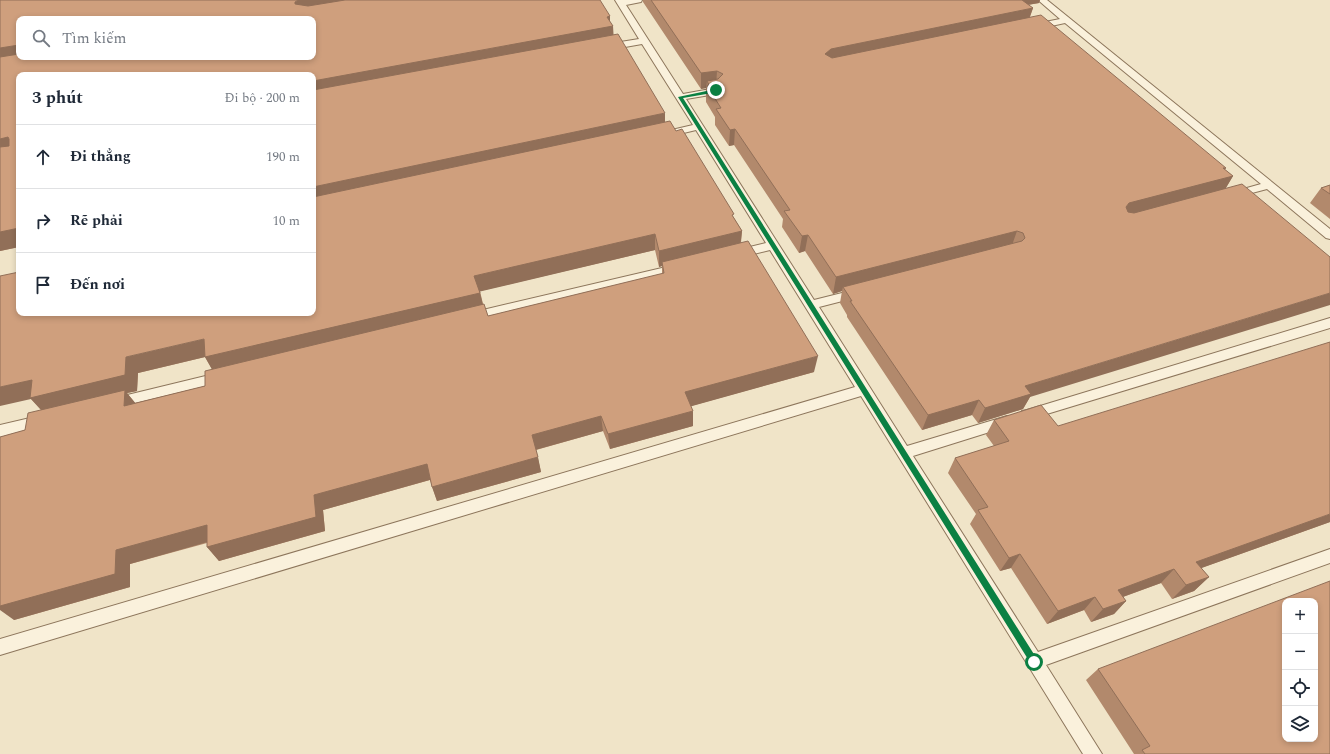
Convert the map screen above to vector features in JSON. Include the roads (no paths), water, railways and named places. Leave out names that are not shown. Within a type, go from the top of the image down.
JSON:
[{"type":"lane","points":[[638,0],[620,2],[1093,754]]},
{"type":"lane","points":[[1042,0],[1330,235]]},
{"type":"lane","points":[[1021,29],[1067,20]]},
{"type":"lane","points":[[598,49],[644,41]]},
{"type":"lane","points":[[680,97],[716,90]]},
{"type":"lane","points":[[660,135],[698,127]]},
{"type":"lane","points":[[1224,198],[1270,185]]},
{"type":"lane","points":[[726,256],[773,245]]},
{"type":"lane","points":[[456,321],[688,266]]},
{"type":"lane","points":[[811,305],[873,289]]},
{"type":"lane","points":[[903,453],[1330,324]]},
{"type":"lane","points":[[100,407],[232,375]]},
{"type":"lane","points":[[0,647],[864,390]]},
{"type":"lane","points":[[0,431],[54,418]]},
{"type":"lane","points":[[1034,662],[1330,556]]}]
